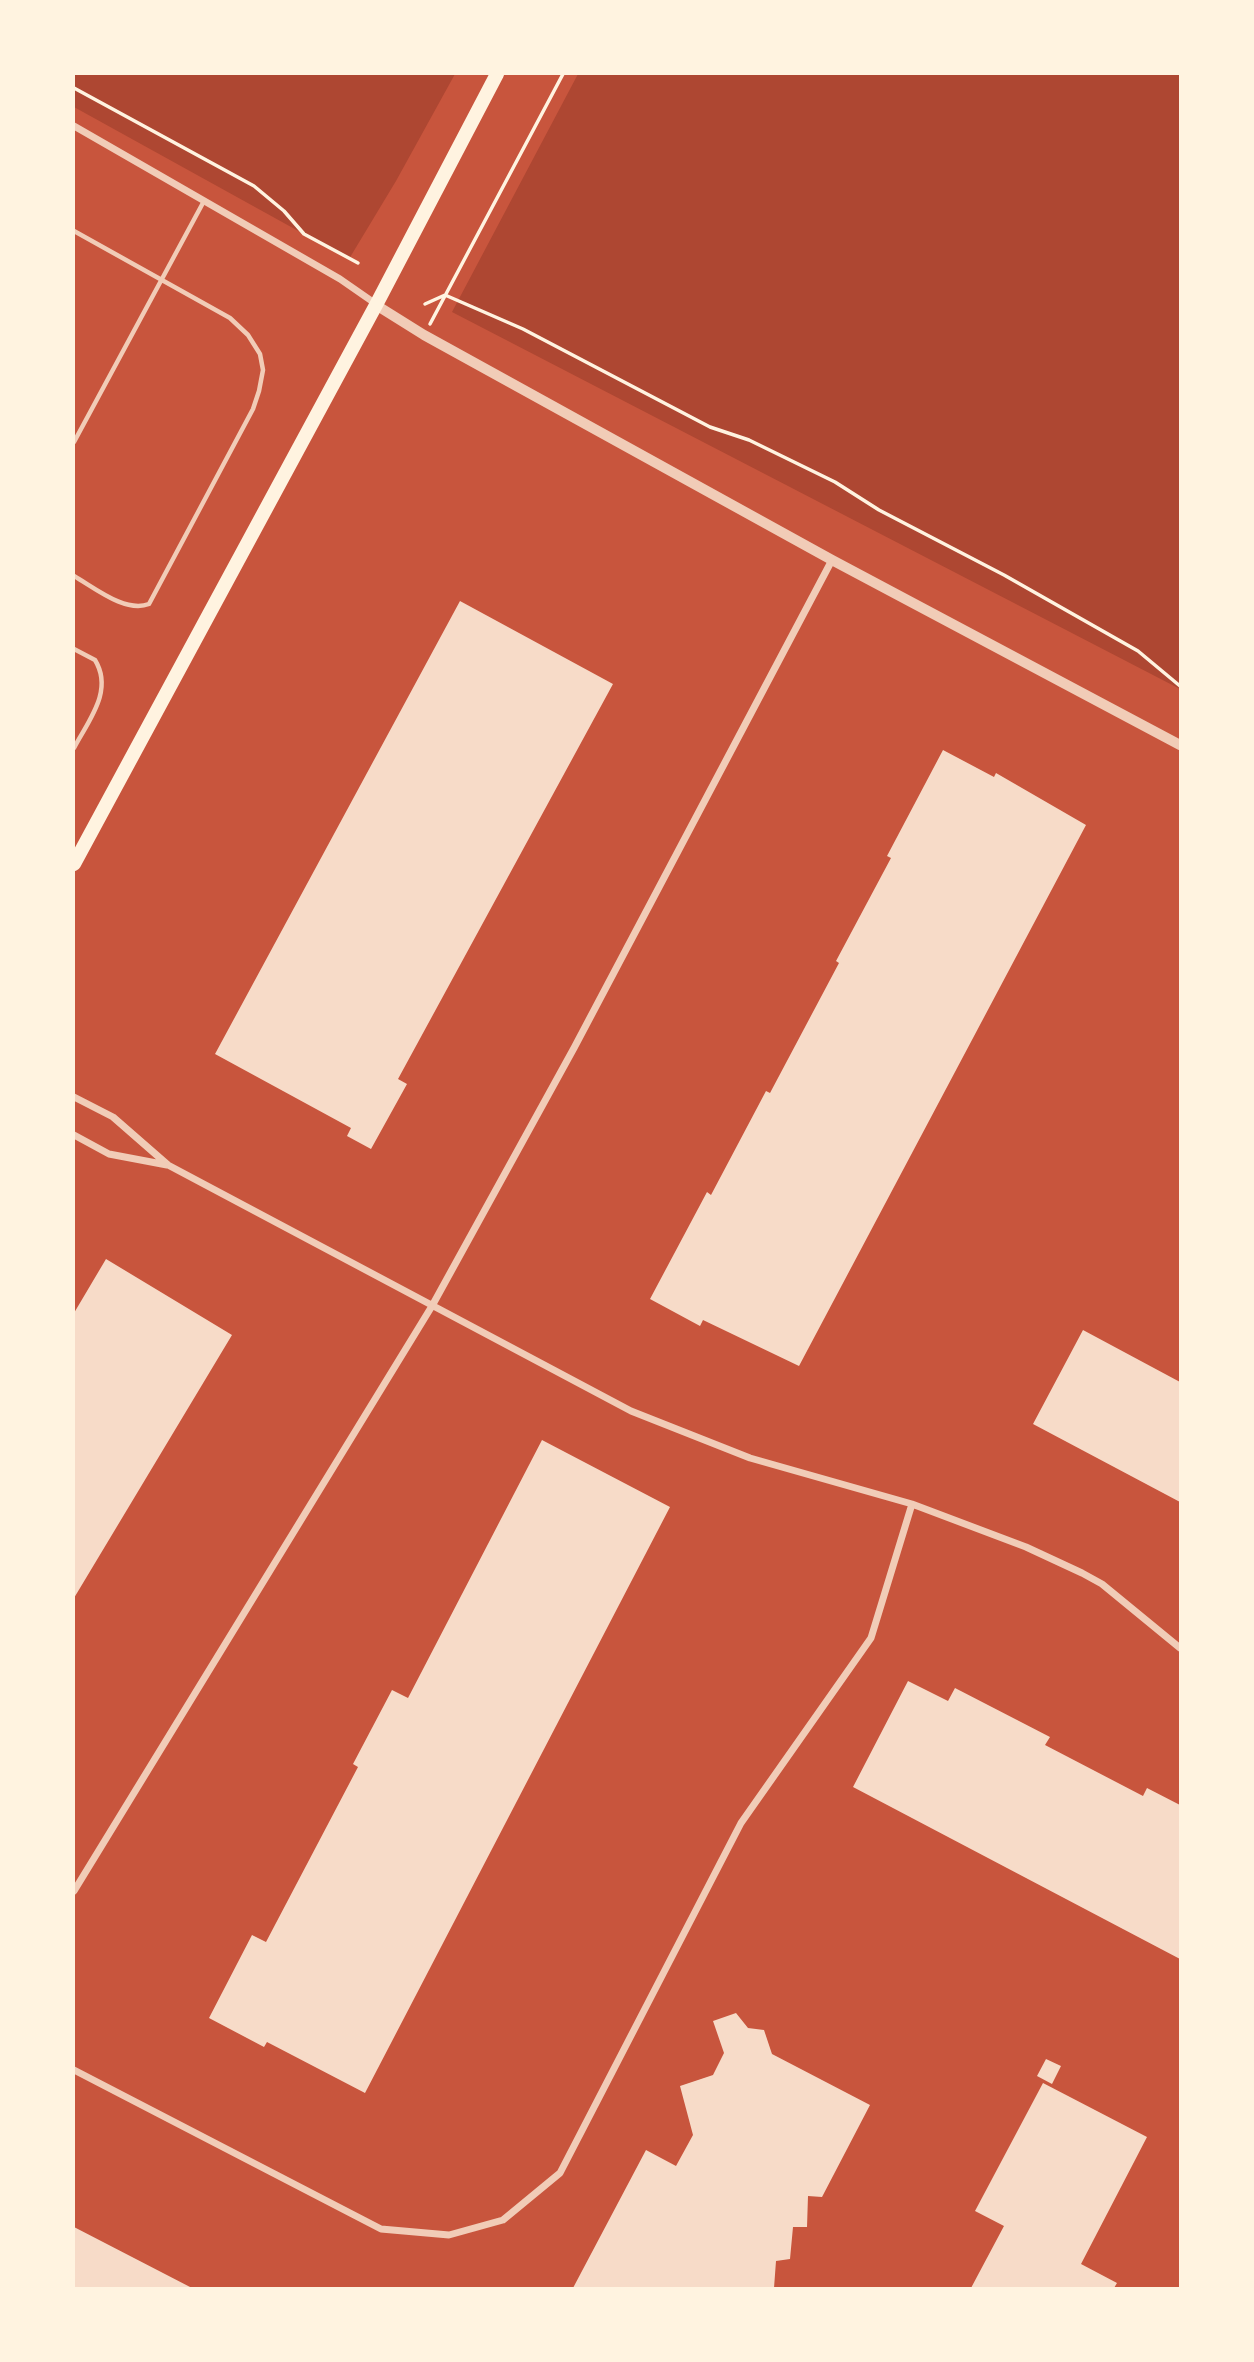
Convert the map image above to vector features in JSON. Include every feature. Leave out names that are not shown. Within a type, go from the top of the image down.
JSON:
[{"type":"main road","points":[[74,864],[376,305],[497,74]]},
{"type":"street","points":[[74,126],[340,279],[424,335],[832,560],[1181,744]]},
{"type":"street","points":[[74,1891],[432,1306],[574,1048],[832,560]]},
{"type":"street","points":[[74,1097],[113,1117],[167,1166],[631,1411],[691,1437],[777,1466],[912,1504],[1026,1547],[1102,1584],[1181,1648]]},
{"type":"street","points":[[74,1135],[109,1154],[167,1166]]},
{"type":"street","points":[[74,2070],[381,2229],[449,2235],[503,2220],[559,2173],[741,1823],[871,1638],[912,1504]]},
{"type":"lane","points":[[74,442],[204,201]]},
{"type":"lane","points":[[74,231],[230,318],[248,335],[260,354],[263,370],[253,409],[149,604],[139,608],[127,605],[74,576]]},
{"type":"lane","points":[[74,649],[95,660],[103,682],[102,694],[74,748]]},
{"type":"path","points":[[424,335],[563,74]]},
{"type":"path","points":[[74,88],[254,186],[284,211],[304,234],[358,263]]},
{"type":"path","points":[[425,304],[445,295],[523,329],[709,427],[748,440],[835,482],[879,510],[1004,575],[1138,651],[1181,686]]},
{"type":"shaded area","points":[[74,74],[455,74],[349,259],[74,107]]},
{"type":"shaded area","points":[[578,74],[1180,74],[1180,689],[452,312]]},
{"type":"building","points":[[460,601],[613,684],[398,1079],[407,1084],[371,1149],[347,1136],[351,1128],[215,1054]]},
{"type":"building","points":[[943,750],[994,777],[996,773],[1086,825],[799,1366],[703,1320],[700,1326],[650,1299],[707,1192],[711,1195],[766,1091],[770,1093],[839,963],[836,961],[891,858],[887,856]]},
{"type":"building","points":[[106,1259],[232,1335],[74,1598],[74,1313]]},
{"type":"building","points":[[1083,1330],[1180,1382],[1180,1502],[1033,1424]]},
{"type":"building","points":[[542,1440],[670,1507],[365,2093],[267,2042],[264,2047],[209,2018],[252,1935],[266,1942],[358,1767],[353,1764],[392,1690],[408,1698]]},
{"type":"building","points":[[908,1681],[948,1701],[955,1688],[1050,1737],[1045,1745],[1143,1796],[1147,1788],[1180,1805],[1180,1959],[853,1787]]},
{"type":"building","points":[[736,2013],[748,2028],[764,2030],[772,2054],[870,2105],[822,2197],[808,2196],[807,2227],[793,2227],[790,2259],[776,2261],[774,2288],[573,2288],[646,2150],[676,2166],[693,2135],[680,2086],[713,2075],[724,2053],[713,2021]]},
{"type":"building","points":[[1046,2059],[1061,2066],[1052,2084],[1037,2076]]},
{"type":"building","points":[[1043,2083],[1147,2137],[1081,2264],[1117,2283],[1114,2288],[971,2288],[1004,2226],[975,2211]]},
{"type":"building","points":[[74,2227],[192,2288],[74,2288]]}]
